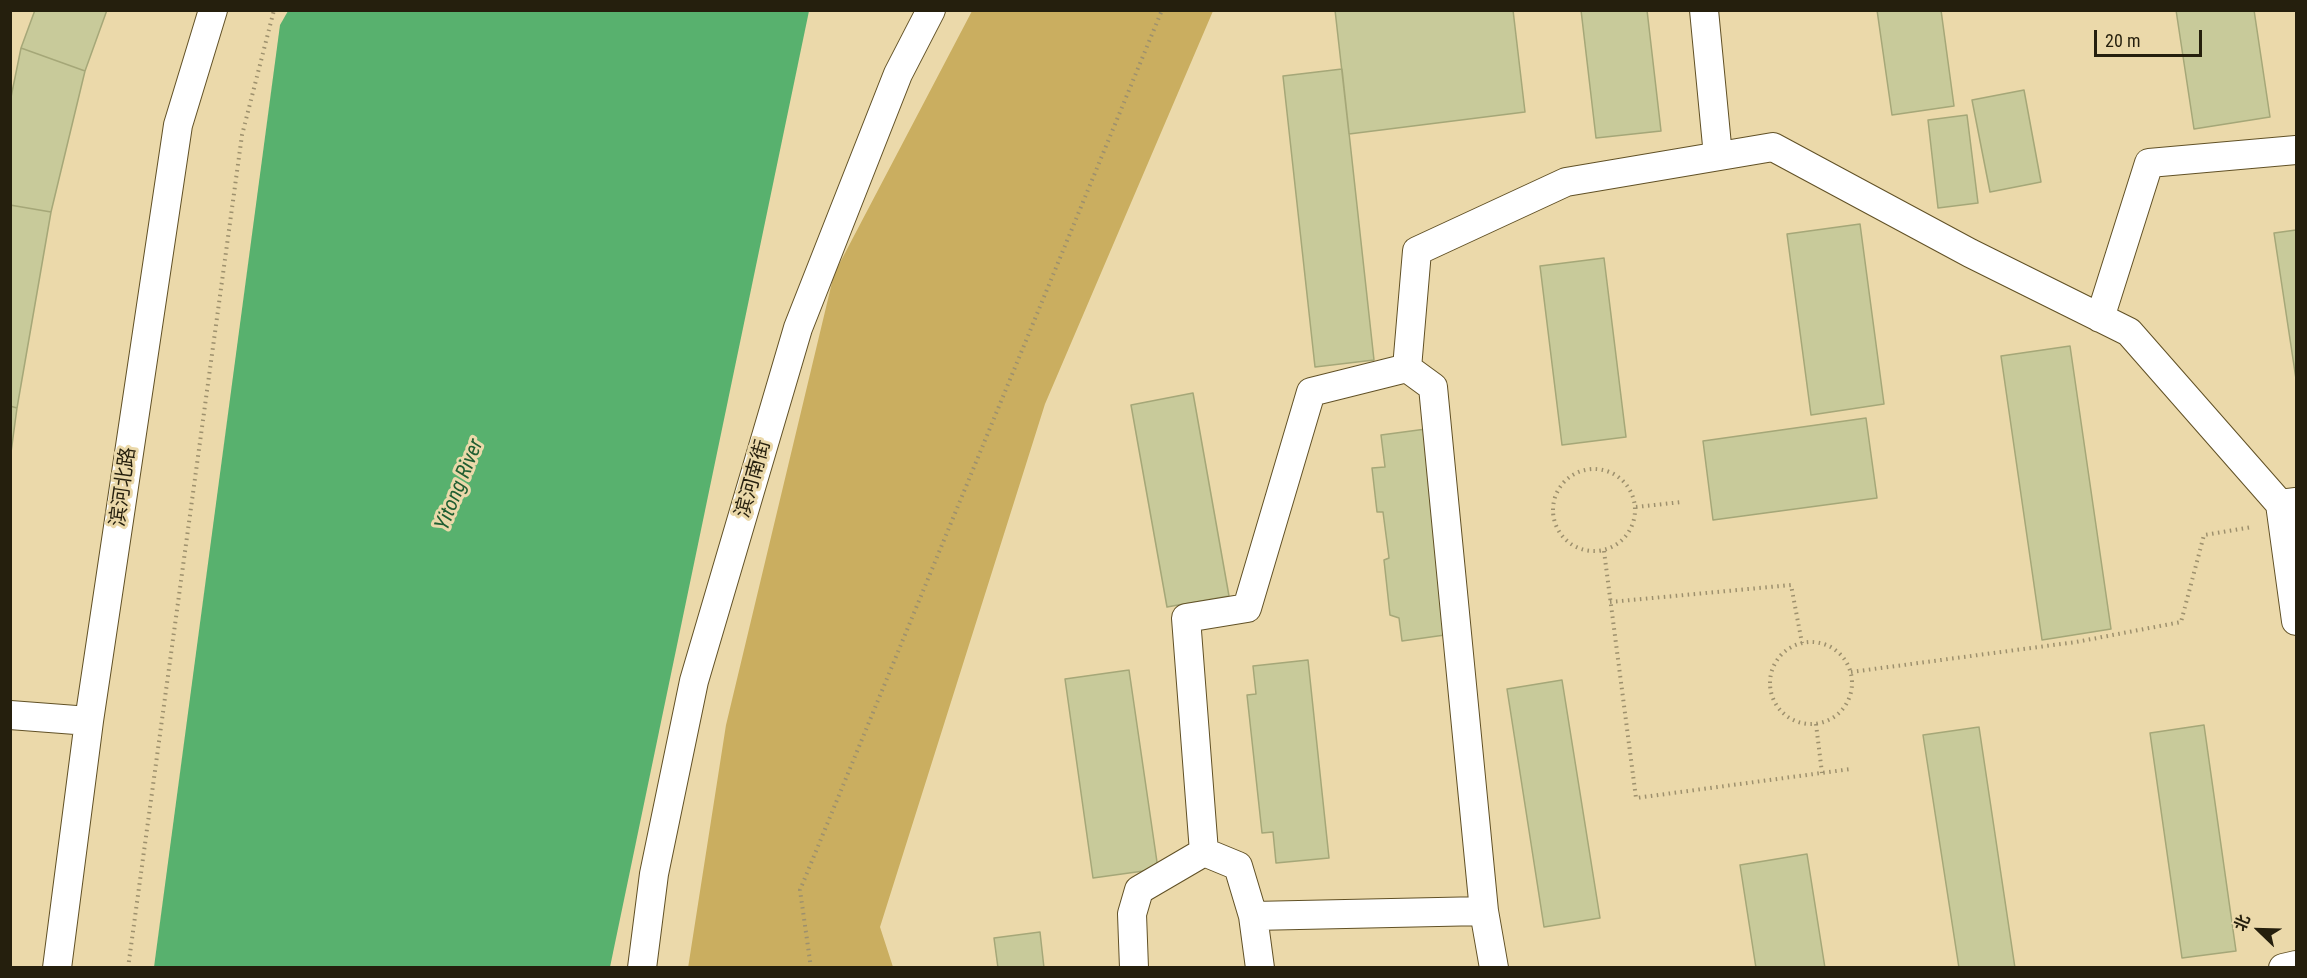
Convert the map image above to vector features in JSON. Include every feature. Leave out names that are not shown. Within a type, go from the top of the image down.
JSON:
[{"type":"street","name":"滨河北路","points":[[57,968],[89,722],[178,125],[213,10]]},
{"type":"street","name":"滨河南街","points":[[642,968],[654,874],[694,681],[798,328],[898,74],[931,10]]},
{"type":"street","points":[[1704,10],[1718,156]]},
{"type":"street","points":[[1407,368],[1417,251],[1566,182],[1773,147],[1970,253],[2129,332],[2286,510],[2296,621]]},
{"type":"street","points":[[2100,318],[2149,163],[2296,150]]},
{"type":"street","points":[[1204,852],[1186,618],[1247,608],[1311,392],[1407,368]]},
{"type":"street","points":[[1407,368],[1433,387],[1484,911],[1494,968]]},
{"type":"street","points":[[10,715],[89,722]]},
{"type":"street","points":[[1204,852],[1238,866],[1253,916],[1260,968]]},
{"type":"street","points":[[1134,968],[1132,914],[1139,890],[1204,852]]},
{"type":"street","points":[[1253,916],[1484,911]]},
{"type":"street","points":[[2283,968],[2296,965]]},
{"type":"path","points":[[128,968],[242,135],[274,10]]},
{"type":"path","points":[[811,968],[800,890],[1162,10]]},
{"type":"path","points":[[1597,468],[1616,474],[1630,488],[1636,507],[1632,526],[1621,542],[1604,551],[1583,550],[1566,540],[1555,523],[1553,503],[1561,484],[1577,472],[1597,468]]},
{"type":"path","points":[[1636,507],[1682,502]]},
{"type":"path","points":[[1851,672],[2076,642],[2181,622],[2204,535],[2286,510]]},
{"type":"path","points":[[1604,551],[1636,798],[1851,769]]},
{"type":"path","points":[[1610,602],[1791,585],[1802,643]]},
{"type":"path","points":[[1818,642],[1832,647],[1844,657],[1851,672],[1852,690],[1845,706],[1833,718],[1816,724],[1800,723],[1786,716],[1776,704],[1770,690],[1771,675],[1777,660],[1788,649],[1802,643],[1818,642]]},
{"type":"path","points":[[1816,724],[1822,773]]},
{"type":"shaded area","points":[[972,11],[1213,11],[1045,404],[880,927],[893,967],[688,968],[726,725],[834,274]]},
{"type":"water","name":"Yitong River","points":[[288,11],[809,11],[610,967],[154,967],[280,25]]},
{"type":"building","points":[[35,10],[107,10],[85,71],[21,48]]},
{"type":"building","points":[[1335,10],[1513,10],[1525,112],[1349,134]]},
{"type":"building","points":[[1581,10],[1647,10],[1661,131],[1596,138]]},
{"type":"building","points":[[1877,10],[1941,10],[1954,106],[1892,115]]},
{"type":"building","points":[[2176,10],[2254,10],[2270,117],[2194,129]]},
{"type":"building","points":[[21,48],[85,71],[51,212],[10,205],[10,102]]},
{"type":"building","points":[[1342,69],[1374,360],[1315,367],[1283,76]]},
{"type":"building","points":[[2024,90],[2041,182],[1990,192],[1972,100]]},
{"type":"building","points":[[1967,115],[1978,203],[1938,208],[1928,120]]},
{"type":"building","points":[[10,205],[51,212],[17,408],[10,406]]},
{"type":"building","points":[[1860,224],[1884,404],[1811,415],[1787,234]]},
{"type":"building","points":[[2296,230],[2296,379],[2274,233]]},
{"type":"building","points":[[1604,258],[1626,437],[1562,445],[1540,266]]},
{"type":"building","points":[[2070,346],[2111,629],[2042,640],[2001,356]]},
{"type":"building","points":[[1193,393],[1229,596],[1167,607],[1131,405]]},
{"type":"building","points":[[10,406],[17,408],[10,460]]},
{"type":"building","points":[[1866,418],[1877,498],[1713,520],[1703,441]]},
{"type":"building","points":[[1426,429],[1452,634],[1402,641],[1399,618],[1390,615],[1384,560],[1389,558],[1383,512],[1377,512],[1372,468],[1385,467],[1381,435]]},
{"type":"building","points":[[1308,660],[1329,858],[1276,863],[1273,832],[1262,833],[1247,695],[1256,694],[1253,666]]},
{"type":"building","points":[[1129,670],[1158,869],[1093,878],[1065,679]]},
{"type":"building","points":[[1562,680],[1600,918],[1544,927],[1507,689]]},
{"type":"building","points":[[2204,725],[2236,951],[2182,958],[2150,733]]},
{"type":"building","points":[[1979,727],[2015,968],[1959,968],[1923,735]]},
{"type":"building","points":[[1807,854],[1825,968],[1756,968],[1740,865]]},
{"type":"building","points":[[1040,932],[1044,968],[998,968],[994,938]]}]
